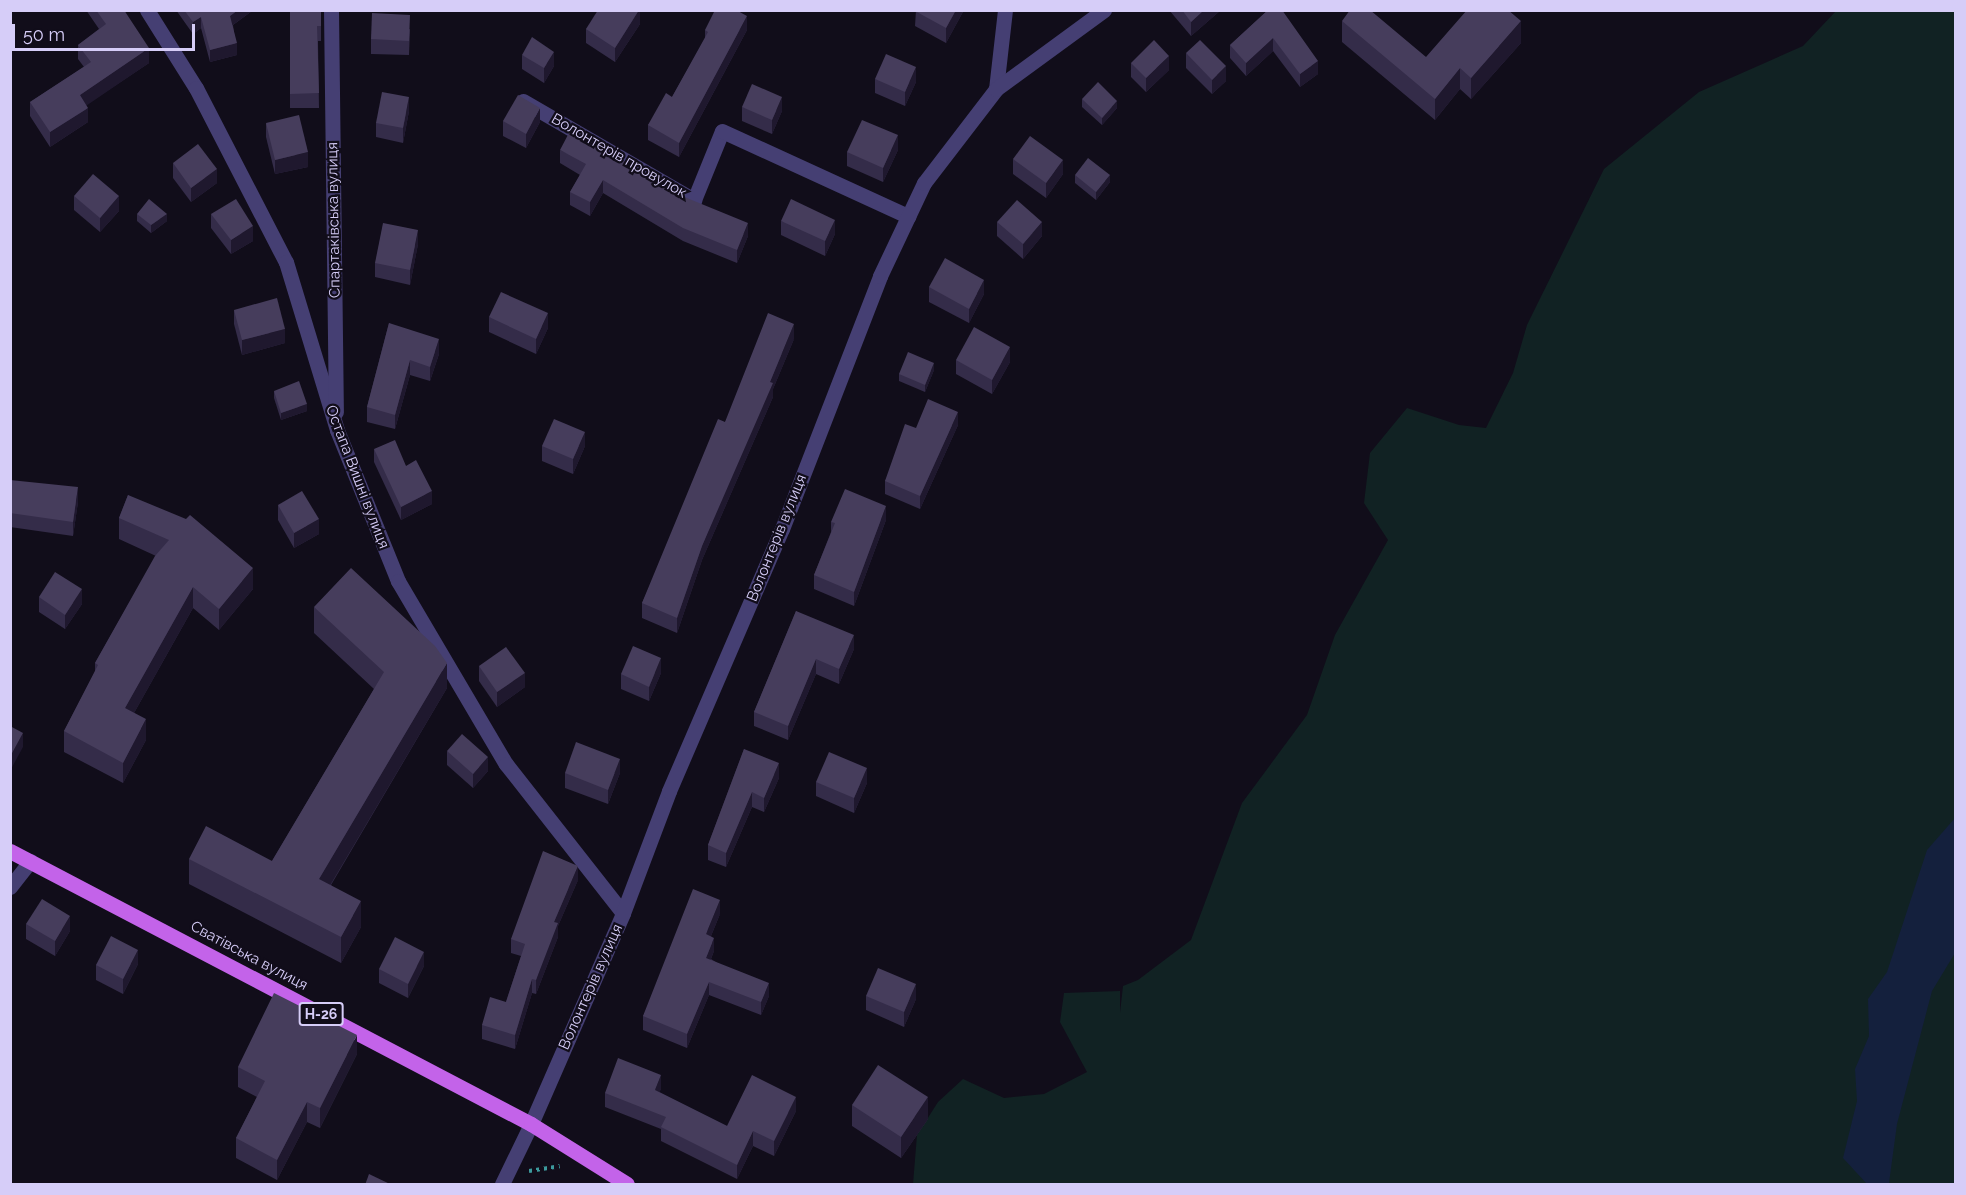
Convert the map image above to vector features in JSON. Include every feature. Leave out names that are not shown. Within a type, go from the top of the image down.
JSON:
[{"type":"main road","name":"Сватівська вулиця","points":[[10,851],[531,1124],[627,1185]]},
{"type":"street","name":"Остапа Вишні вулиця","points":[[147,10],[196,88],[286,262],[337,430],[398,581],[506,765],[623,913]]},
{"type":"street","name":"Спартаківська вулиця","points":[[331,10],[337,430]]},
{"type":"street","points":[[996,89],[1005,10]]},
{"type":"street","name":"Волонтерів вулиця","points":[[502,1185],[623,913],[669,791],[782,529],[880,276],[924,183],[996,89],[1104,10]]},
{"type":"street","name":"Волонтерів провулок","points":[[519,99],[694,200],[722,131],[908,216]]},
{"type":"street","points":[[10,886],[30,861]]},
{"type":"path","points":[[523,1173],[559,1165],[567,1169]]},
{"type":"shaded area","points":[[1836,11],[1955,11],[1955,1184],[913,1184],[917,1135],[938,1102],[963,1079],[1004,1098],[1044,1094],[1087,1072],[1060,1022],[1064,993],[1120,991],[1120,1013],[1123,986],[1138,980],[1191,940],[1242,803],[1307,715],[1335,635],[1388,540],[1364,503],[1370,453],[1407,408],[1459,425],[1486,428],[1513,373],[1527,325],[1604,169],[1699,92],[1803,46]]},
{"type":"water","points":[[1955,818],[1955,953],[1932,991],[1897,1124],[1889,1183],[1867,1184],[1843,1158],[1857,1101],[1855,1069],[1869,1036],[1868,999],[1887,972],[1927,850]]},
{"type":"building","points":[[96,10],[124,10],[149,48],[80,95],[88,108],[50,132],[30,102],[91,62],[78,45],[106,24]]},
{"type":"building","points":[[184,10],[238,10],[230,16],[237,43],[210,50],[201,17],[193,22]]},
{"type":"building","points":[[290,10],[321,10],[321,26],[317,26],[319,93],[290,94]]},
{"type":"building","points":[[598,10],[639,10],[615,48],[586,29]]},
{"type":"building","points":[[715,10],[736,10],[747,16],[679,143],[648,125],[666,93],[672,97],[708,32],[705,30]]},
{"type":"building","points":[[916,10],[956,10],[946,28]]},
{"type":"building","points":[[1182,10],[1204,10],[1191,22]]},
{"type":"building","points":[[1268,10],[1282,10],[1318,61],[1300,74],[1273,38],[1246,63],[1230,45]]},
{"type":"building","points":[[1350,10],[1370,10],[1426,57],[1467,10],[1508,10],[1521,21],[1471,78],[1460,68],[1435,99],[1342,21]]},
{"type":"building","points":[[372,13],[410,15],[409,41],[371,39]]},
{"type":"building","points":[[532,37],[554,52],[544,68],[522,55]]},
{"type":"building","points":[[1154,40],[1169,56],[1146,78],[1131,63]]},
{"type":"building","points":[[1200,40],[1226,66],[1212,80],[1186,53]]},
{"type":"building","points":[[886,54],[916,67],[905,92],[875,79]]},
{"type":"building","points":[[1098,82],[1117,101],[1102,118],[1082,99]]},
{"type":"building","points":[[752,84],[782,97],[772,120],[742,107]]},
{"type":"building","points":[[382,92],[409,97],[403,128],[376,123]]},
{"type":"building","points":[[518,95],[540,108],[526,134],[503,121]]},
{"type":"building","points":[[299,115],[308,152],[275,160],[266,123]]},
{"type":"building","points":[[862,120],[898,135],[883,168],[847,152]]},
{"type":"building","points":[[571,129],[682,196],[748,223],[737,250],[683,228],[603,180],[590,202],[570,192],[586,164],[560,150]]},
{"type":"building","points":[[1030,136],[1063,160],[1046,183],[1013,159]]},
{"type":"building","points":[[198,144],[217,169],[191,188],[173,163]]},
{"type":"building","points":[[1088,158],[1110,175],[1096,192],[1075,175]]},
{"type":"building","points":[[93,174],[119,196],[100,218],[74,196]]},
{"type":"building","points":[[149,199],[167,214],[151,225],[137,214]]},
{"type":"building","points":[[236,199],[253,226],[231,240],[211,214]]},
{"type":"building","points":[[791,199],[835,220],[825,241],[781,221]]},
{"type":"building","points":[[1017,200],[1042,222],[1023,244],[997,222]]},
{"type":"building","points":[[383,223],[418,230],[410,270],[375,263]]},
{"type":"building","points":[[945,258],[984,280],[969,309],[929,287]]},
{"type":"building","points":[[501,292],[548,313],[536,339],[489,317]]},
{"type":"building","points":[[277,298],[285,329],[242,340],[234,310]]},
{"type":"building","points":[[768,313],[794,324],[770,382],[773,383],[702,546],[677,618],[642,603],[718,419],[725,422]]},
{"type":"building","points":[[389,323],[439,339],[430,367],[410,360],[395,415],[367,407]]},
{"type":"building","points":[[974,327],[1010,347],[992,380],[956,360]]},
{"type":"building","points":[[908,352],[934,363],[925,385],[899,374]]},
{"type":"building","points":[[299,381],[307,404],[281,413],[274,391]]},
{"type":"building","points":[[928,399],[958,412],[920,496],[885,481],[905,424],[916,428]]},
{"type":"building","points":[[554,419],[585,432],[573,459],[542,446]]},
{"type":"building","points":[[395,440],[406,466],[416,460],[432,491],[401,507],[374,449]]},
{"type":"building","points":[[10,480],[78,487],[73,522],[10,513]]},
{"type":"building","points":[[845,489],[886,506],[854,592],[814,575],[835,523],[831,522]]},
{"type":"building","points":[[302,491],[319,519],[294,533],[278,505]]},
{"type":"building","points":[[128,495],[186,519],[190,515],[253,568],[219,609],[193,587],[125,708],[146,719],[123,763],[64,731],[98,665],[95,663],[155,556],[169,540],[119,518]]},
{"type":"building","points":[[351,568],[435,646],[447,663],[319,879],[361,901],[341,937],[189,859],[206,826],[272,861],[384,672],[314,607]]},
{"type":"building","points":[[55,572],[82,589],[65,615],[39,597]]},
{"type":"building","points":[[796,611],[854,635],[839,669],[816,659],[788,726],[754,712]]},
{"type":"building","points":[[633,646],[661,658],[649,687],[621,674]]},
{"type":"building","points":[[506,647],[525,673],[497,692],[479,666]]},
{"type":"building","points":[[10,726],[23,733],[10,757]]},
{"type":"building","points":[[462,734],[488,757],[473,774],[447,751]]},
{"type":"building","points":[[576,742],[620,759],[608,790],[565,773]]},
{"type":"building","points":[[744,749],[779,763],[764,798],[752,792],[726,853],[708,845]]},
{"type":"building","points":[[829,752],[867,768],[854,798],[816,782]]},
{"type":"building","points":[[543,851],[578,866],[554,922],[558,923],[536,980],[532,979],[515,1035],[482,1025],[490,997],[506,1002],[525,944],[511,939]]},
{"type":"building","points":[[693,889],[720,900],[706,934],[714,938],[706,958],[769,983],[761,1002],[709,982],[687,1034],[643,1016]]},
{"type":"building","points":[[42,899],[70,916],[55,941],[26,924]]},
{"type":"building","points":[[111,936],[138,950],[123,979],[96,965]]},
{"type":"building","points":[[395,937],[424,952],[408,984],[379,969]]},
{"type":"building","points":[[878,968],[916,984],[904,1012],[866,996]]},
{"type":"building","points":[[274,993],[357,1035],[320,1108],[307,1102],[277,1160],[236,1138],[265,1081],[238,1067]]},
{"type":"building","points":[[618,1058],[661,1075],[655,1090],[727,1126],[752,1075],[796,1097],[774,1141],[753,1131],[737,1165],[661,1127],[666,1117],[605,1093]]},
{"type":"building","points":[[878,1065],[928,1097],[901,1137],[852,1105]]},
{"type":"building","points":[[369,1174],[392,1185],[365,1185]]}]
